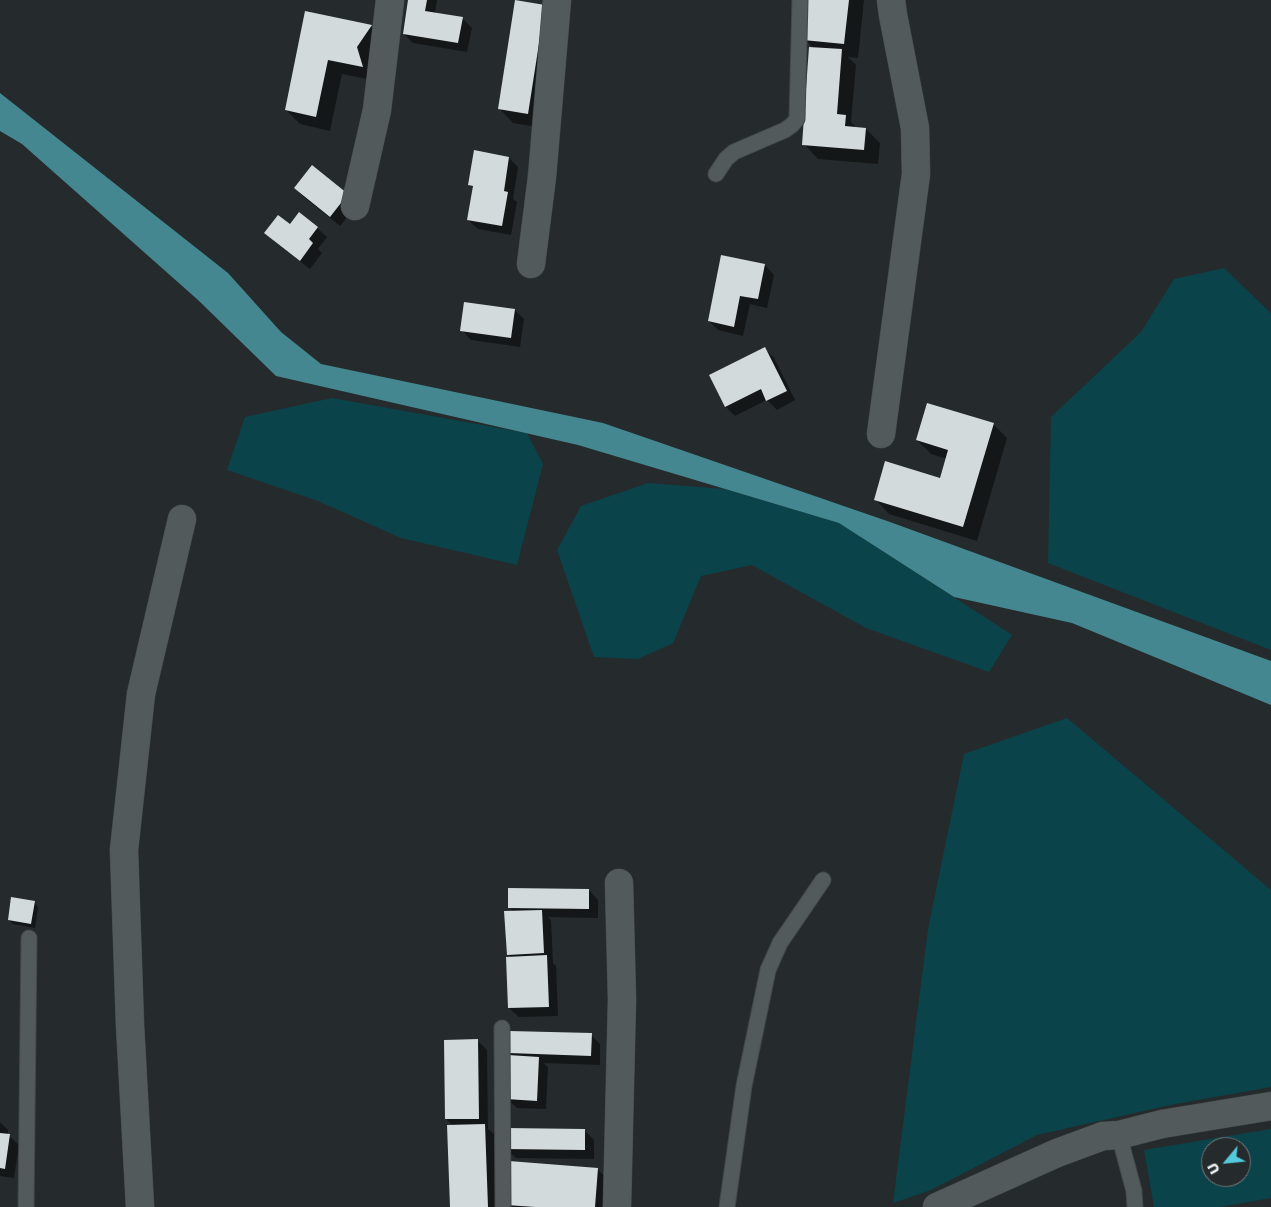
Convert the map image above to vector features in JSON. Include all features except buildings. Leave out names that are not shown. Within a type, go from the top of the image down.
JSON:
[{"type":"street","points":[[355,206],[377,110],[390,0]]},
{"type":"street","points":[[531,264],[542,177],[557,0]]},
{"type":"street","points":[[881,434],[916,174],[915,128],[891,0]]},
{"type":"street","points":[[140,1207],[130,1025],[124,850],[141,694],[182,519]]},
{"type":"street","points":[[617,1207],[622,999],[619,883]]},
{"type":"street","points":[[937,1207],[1057,1152],[1103,1136],[1119,1135],[1162,1124],[1271,1106]]},
{"type":"lane","points":[[716,174],[726,158],[734,152],[784,130],[797,119],[800,0]]},
{"type":"lane","points":[[727,1207],[744,1086],[768,970],[780,943],[822,880]]},
{"type":"lane","points":[[26,1207],[29,938]]},
{"type":"lane","points":[[502,1028],[503,1207]]},
{"type":"lane","points":[[1119,1135],[1134,1191],[1135,1207]]},
{"type":"shaded area","points":[[0,93],[228,273],[281,332],[321,364],[603,423],[890,522],[1271,661],[1271,705],[1072,623],[954,597],[839,523],[578,445],[276,376],[198,300],[22,144],[0,131]]},
{"type":"shaded area","points":[[1224,268],[1271,313],[1271,650],[1048,563],[1051,417],[1141,332],[1174,279]]},
{"type":"shaded area","points":[[332,398],[527,433],[543,464],[517,565],[401,538],[318,501],[227,470],[245,417]]},
{"type":"shaded area","points":[[648,483],[725,489],[840,523],[1012,635],[989,672],[866,628],[752,565],[701,576],[673,643],[638,659],[594,657],[557,550],[581,506]]},
{"type":"shaded area","points":[[1067,718],[1271,890],[1271,1087],[1170,1105],[1037,1135],[931,1190],[893,1203],[928,929],[964,754]]},
{"type":"shaded area","points":[[1271,1129],[1271,1198],[1220,1207],[1154,1207],[1144,1150],[1201,1141],[1201,1187],[1251,1187],[1251,1137],[1223,1137]]}]
